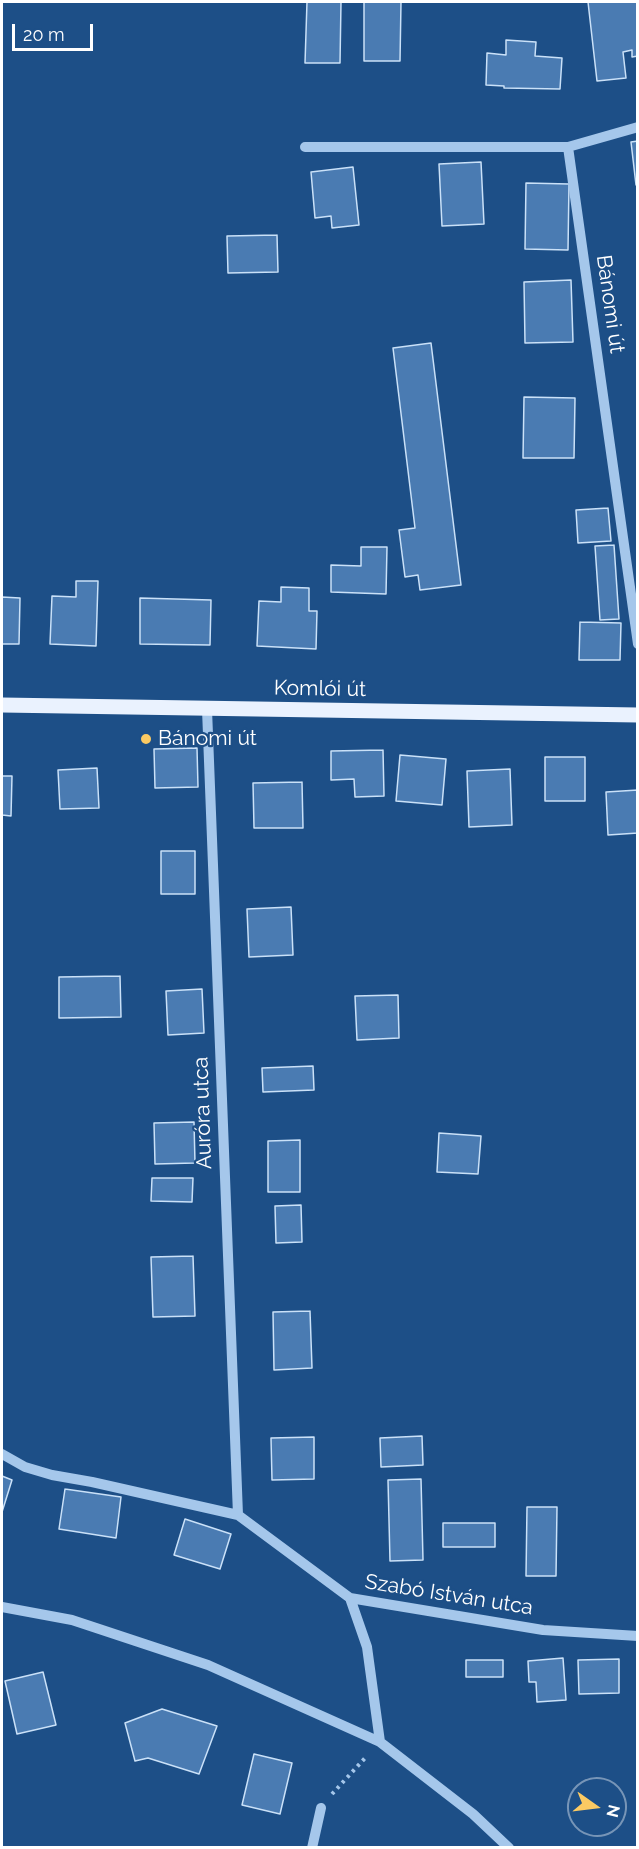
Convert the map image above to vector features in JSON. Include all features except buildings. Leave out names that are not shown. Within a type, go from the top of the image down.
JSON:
[{"type":"main road","name":"Komlói út","points":[[2,705],[638,715]]},
{"type":"street","points":[[305,147],[568,147],[638,127]]},
{"type":"street","name":"Bánomi út","points":[[568,147],[638,644]]},
{"type":"street","name":"Auróra utca","points":[[207,709],[238,1515]]},
{"type":"street","name":"Szabó István utca","points":[[2,1454],[25,1467],[52,1475],[238,1515],[350,1598],[543,1630],[638,1636]]},
{"type":"street","points":[[350,1598],[367,1647],[380,1742]]},
{"type":"street","points":[[2,1607],[72,1620],[208,1665],[380,1742],[473,1814],[509,1848]]},
{"type":"street","points":[[312,1848],[321,1808]]},
{"type":"path","points":[[321,1808],[341,1782],[380,1742]]},
{"type":"place","name":"Bánomi út","points":[[146,739]]}]
